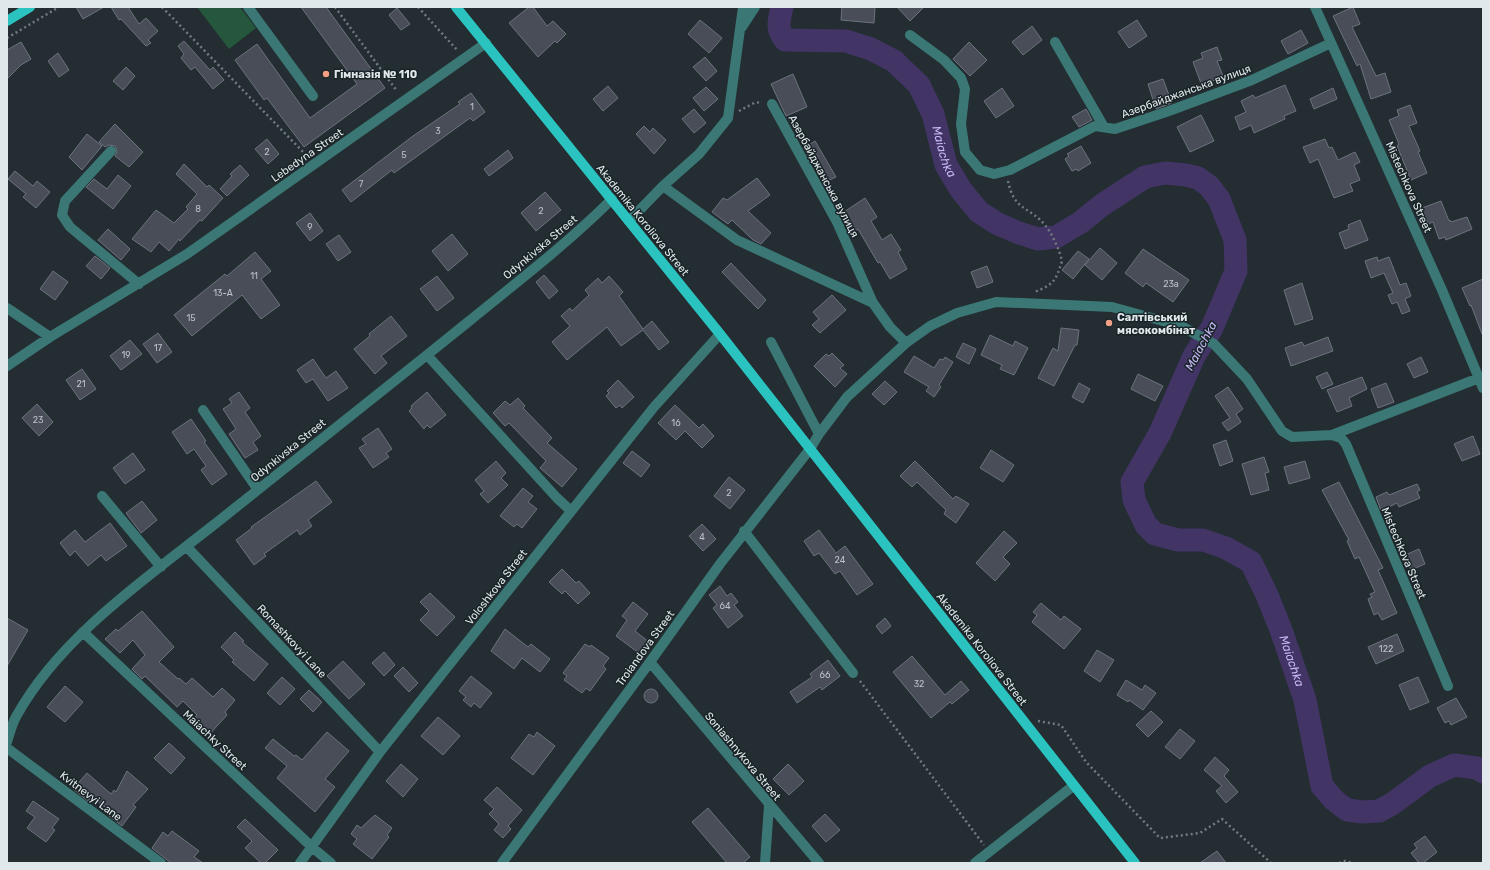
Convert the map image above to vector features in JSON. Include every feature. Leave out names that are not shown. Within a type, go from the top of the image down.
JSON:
[{"type":"main road","points":[[7,21],[30,7]]},
{"type":"main road","name":"Akademika Koroliova Street","points":[[456,7],[720,334],[1073,786],[1135,863]]},
{"type":"street","points":[[248,7],[313,96]]},
{"type":"street","points":[[629,221],[663,186],[699,154],[728,118],[743,7]]},
{"type":"street","points":[[740,30],[755,7]]},
{"type":"street","name":"Mistechkova Street","points":[[1022,303],[1112,307],[1164,320],[1181,326],[1214,344],[1247,378],[1282,431],[1292,437],[1332,435],[1481,383],[1442,290],[1315,7]]},
{"type":"street","name":"Азербайджанська вулиця","points":[[910,35],[944,60],[961,78],[965,89],[961,124],[965,152],[971,162],[980,170],[994,174],[1010,170],[1095,126],[1115,129],[1169,111],[1252,80],[1331,43]]},
{"type":"street","points":[[1055,42],[1104,127]]},
{"type":"street","name":"Lebedyna Street","points":[[7,366],[50,337],[187,254],[486,43]]},
{"type":"street","name":"Азербайджанська вулиця","points":[[772,104],[837,222],[873,303],[890,328],[906,343]]},
{"type":"street","points":[[111,151],[65,201],[62,215],[70,227],[139,284]]},
{"type":"street","points":[[663,186],[737,240],[873,303]]},
{"type":"street","name":"Odynkivska Street","points":[[7,742],[16,717],[37,683],[83,632],[131,588],[187,547],[427,355],[580,231],[612,199]]},
{"type":"street","points":[[810,448],[847,397],[906,343],[930,326],[957,313],[996,302],[1022,303]]},
{"type":"street","points":[[7,308],[50,337]]},
{"type":"street","name":"Voloshkova Street","points":[[300,863],[313,848],[380,752],[571,511],[654,407],[720,334]]},
{"type":"street","points":[[771,342],[819,434]]},
{"type":"street","points":[[427,355],[557,498],[571,511]]},
{"type":"street","points":[[203,410],[258,490]]},
{"type":"street","name":"Mistechkova Street","points":[[1332,435],[1341,438],[1346,444],[1448,686]]},
{"type":"street","name":"Troiandova Street","points":[[502,863],[650,662],[744,531],[810,448]]},
{"type":"street","points":[[102,496],[161,566]]},
{"type":"street","points":[[744,531],[853,673]]},
{"type":"street","name":"Romashkovyi Lane","points":[[187,547],[380,752]]},
{"type":"street","name":"Maiachky Street","points":[[83,632],[313,848],[331,863]]},
{"type":"street","name":"Soniashnykova Street","points":[[650,662],[819,863]]},
{"type":"street","name":"Kvitnevyi Lane","points":[[7,748],[161,863]]},
{"type":"street","points":[[975,863],[1073,786]]},
{"type":"street","points":[[766,863],[769,805]]},
{"type":"path","points":[[7,38],[59,7]]},
{"type":"path","points":[[162,7],[315,164]]},
{"type":"path","points":[[335,7],[397,91]]},
{"type":"path","points":[[418,7],[464,58]]},
{"type":"path","points":[[728,118],[754,103],[765,102],[772,104]]},
{"type":"path","points":[[1010,170],[1008,181],[1012,196],[1021,206],[1044,224],[1056,244],[1062,261],[1054,283],[1044,289],[1034,292],[1022,303]]},
{"type":"path","points":[[853,673],[989,852]]},
{"type":"path","points":[[1022,720],[1061,725],[1086,762],[1160,838],[1200,833],[1222,819],[1270,863]]},
{"type":"path","points":[[1339,863],[1346,861],[1352,863]]},
{"type":"green space","points":[[197,7],[240,7],[256,28],[229,49]]},
{"type":"building","points":[[76,7],[104,7],[83,19]]},
{"type":"building","points":[[111,7],[128,7],[139,24],[146,18],[158,31],[148,40],[151,43],[146,46],[121,19],[119,20]]},
{"type":"building","points":[[301,7],[326,7],[385,88],[304,147],[267,98],[264,100],[235,60],[257,44],[310,118],[357,84]]},
{"type":"building","points":[[529,7],[533,7],[547,26],[553,21],[566,34],[557,43],[555,41],[538,57],[509,23]]},
{"type":"building","points":[[842,7],[875,7],[874,23],[841,20]]},
{"type":"building","points":[[897,7],[924,7],[910,21]]},
{"type":"building","points":[[1353,7],[1360,24],[1352,27],[1376,76],[1385,73],[1391,92],[1371,99],[1360,64],[1357,66],[1333,16]]},
{"type":"building","points":[[397,8],[410,24],[401,30],[389,15]]},
{"type":"building","points":[[700,20],[722,38],[709,53],[688,34]]},
{"type":"building","points":[[1137,20],[1147,36],[1129,48],[1118,32]]},
{"type":"building","points":[[1032,26],[1042,40],[1023,55],[1012,42]]},
{"type":"building","points":[[1301,30],[1308,43],[1288,54],[1281,41]]},
{"type":"building","points":[[184,41],[210,70],[213,67],[224,80],[213,89],[195,67],[191,70],[181,58],[184,54],[178,46]]},
{"type":"building","points":[[21,42],[31,59],[21,65],[7,79],[7,50]]},
{"type":"building","points":[[969,42],[987,60],[970,76],[953,59]]},
{"type":"building","points":[[1217,47],[1222,60],[1217,61],[1223,76],[1202,86],[1193,62],[1203,58],[1201,53]]},
{"type":"building","points":[[58,53],[69,70],[59,77],[48,61]]},
{"type":"building","points":[[705,57],[717,71],[706,81],[693,67]]},
{"type":"building","points":[[126,67],[135,76],[123,90],[113,81]]},
{"type":"building","points":[[793,74],[807,107],[786,116],[771,84]]},
{"type":"building","points":[[1163,79],[1172,103],[1156,109],[1148,84]]},
{"type":"building","points":[[1285,85],[1296,111],[1284,116],[1285,119],[1254,133],[1251,125],[1240,130],[1235,117],[1246,112],[1241,101],[1253,95],[1255,98]]},
{"type":"building","points":[[608,86],[618,98],[603,111],[593,99]]},
{"type":"building","points":[[706,87],[718,99],[704,111],[693,98]]},
{"type":"building","points":[[1002,88],[1014,106],[996,118],[984,101]]},
{"type":"building","points":[[1333,88],[1337,99],[1314,109],[1310,99]]},
{"type":"building","points":[[471,93],[485,112],[473,121],[470,118],[394,173],[392,170],[351,202],[342,190],[413,136],[460,104],[458,102]]},
{"type":"building","points":[[1410,105],[1417,123],[1409,126],[1420,151],[1418,152],[1427,173],[1411,180],[1397,146],[1399,144],[1389,120],[1399,116],[1397,110]]},
{"type":"building","points":[[694,109],[706,123],[694,133],[682,119]]},
{"type":"building","points":[[1086,109],[1092,120],[1079,127],[1072,117]]},
{"type":"building","points":[[1201,115],[1214,141],[1190,152],[1177,127]]},
{"type":"building","points":[[115,124],[143,152],[129,167],[115,156],[117,152],[115,146],[109,145],[105,147],[99,142]]},
{"type":"building","points":[[644,126],[650,132],[653,128],[666,140],[654,154],[636,134]]},
{"type":"building","points":[[87,134],[102,146],[82,170],[69,157]]},
{"type":"building","points":[[267,139],[279,154],[268,164],[255,149]]},
{"type":"building","points":[[1325,139],[1329,148],[1332,147],[1338,160],[1355,152],[1360,162],[1354,165],[1360,180],[1350,184],[1353,191],[1334,198],[1318,159],[1310,163],[1303,147]]},
{"type":"building","points":[[815,141],[836,177],[823,183],[804,148]]},
{"type":"building","points":[[1081,146],[1091,163],[1078,171],[1077,169],[1072,171],[1065,159],[1069,156],[1067,154]]},
{"type":"building","points":[[508,150],[513,158],[489,176],[484,169]]},
{"type":"building","points":[[184,164],[207,187],[209,185],[223,198],[202,221],[200,220],[180,241],[179,239],[169,251],[159,242],[151,252],[132,239],[156,210],[174,223],[188,209],[186,207],[197,194],[176,174]]},
{"type":"building","points":[[240,165],[249,175],[227,196],[220,189],[232,176],[230,174]]},
{"type":"building","points":[[15,171],[33,186],[37,181],[50,192],[36,208],[23,197],[26,194],[8,179]]},
{"type":"building","points":[[118,175],[131,186],[113,209],[86,187],[94,179],[107,189]]},
{"type":"building","points":[[757,178],[770,195],[748,211],[771,233],[761,244],[753,240],[732,220],[728,224],[712,212],[723,198],[727,200]]},
{"type":"building","points":[[545,192],[561,210],[536,231],[521,213]]},
{"type":"building","points":[[865,198],[877,217],[871,221],[882,240],[891,234],[901,250],[898,252],[907,269],[890,279],[880,262],[878,263],[858,229],[856,230],[844,212]]},
{"type":"building","points":[[1441,201],[1449,221],[1450,220],[1451,222],[1467,217],[1472,229],[1446,240],[1445,237],[1439,239],[1433,222],[1428,224],[1422,208]]},
{"type":"building","points":[[310,213],[323,231],[310,241],[296,223]]},
{"type":"building","points":[[1360,220],[1368,240],[1345,249],[1339,233],[1349,229],[1348,225]]},
{"type":"building","points":[[108,229],[130,249],[121,260],[98,240]]},
{"type":"building","points":[[452,234],[468,254],[448,271],[432,251]]},
{"type":"building","points":[[339,235],[351,252],[338,261],[326,244]]},
{"type":"building","points":[[1100,248],[1117,263],[1102,280],[1085,265]]},
{"type":"building","points":[[1143,249],[1189,280],[1173,302],[1146,283],[1143,287],[1125,273]]},
{"type":"building","points":[[1078,251],[1089,259],[1073,279],[1062,270]]},
{"type":"building","points":[[255,252],[271,271],[261,279],[280,305],[261,319],[242,295],[192,336],[174,315],[225,274],[227,276]]},
{"type":"building","points":[[95,256],[110,268],[101,279],[86,266]]},
{"type":"building","points":[[1377,257],[1378,261],[1389,257],[1400,285],[1406,283],[1411,296],[1405,299],[1410,311],[1402,314],[1397,302],[1392,304],[1388,295],[1393,293],[1384,273],[1371,278],[1365,261]]},
{"type":"building","points":[[731,263],[766,300],[758,309],[722,272]]},
{"type":"building","points":[[987,266],[993,282],[977,288],[971,272]]},
{"type":"building","points":[[53,271],[68,282],[55,300],[40,289]]},
{"type":"building","points":[[544,275],[558,291],[549,299],[536,282]]},
{"type":"building","points":[[437,276],[454,298],[437,311],[420,289]]},
{"type":"building","points":[[609,276],[623,292],[619,296],[643,329],[652,321],[669,342],[659,350],[643,330],[621,346],[607,327],[567,360],[552,342],[570,326],[561,316],[570,308],[572,311],[589,295],[585,290],[598,278],[602,283]]},
{"type":"building","points":[[1483,279],[1482,334],[1471,305],[1470,306],[1462,288]]},
{"type":"building","points":[[1302,283],[1313,319],[1295,325],[1284,290]]},
{"type":"building","points":[[832,295],[846,310],[820,333],[812,325],[819,319],[813,312]]},
{"type":"building","points":[[391,316],[407,336],[381,356],[387,363],[375,374],[354,349],[370,336],[369,334]]},
{"type":"building","points":[[1061,328],[1079,330],[1077,345],[1075,345],[1054,386],[1038,378],[1053,348],[1058,351]]},
{"type":"building","points":[[158,333],[172,352],[157,363],[143,344]]},
{"type":"building","points":[[990,335],[1013,346],[1015,341],[1028,348],[1014,375],[1000,369],[1002,365],[981,355]]},
{"type":"building","points":[[1328,337],[1333,351],[1291,366],[1285,348],[1302,342],[1304,346]]},
{"type":"building","points":[[130,340],[142,354],[121,370],[110,356]]},
{"type":"building","points":[[963,343],[976,349],[969,364],[956,357]]},
{"type":"building","points":[[832,353],[844,365],[840,368],[847,374],[835,387],[814,366],[826,354],[829,356]]},
{"type":"building","points":[[914,356],[934,368],[940,359],[943,360],[945,357],[953,362],[939,385],[941,387],[934,397],[926,391],[929,387],[904,372]]},
{"type":"building","points":[[1421,357],[1428,372],[1414,378],[1407,364]]},
{"type":"building","points":[[313,359],[326,378],[336,371],[348,388],[328,401],[313,379],[306,383],[297,370]]},
{"type":"building","points":[[82,369],[96,389],[80,400],[66,380]]},
{"type":"building","points":[[1327,372],[1333,384],[1322,389],[1316,377]]},
{"type":"building","points":[[1138,374],[1163,386],[1155,401],[1131,389]]},
{"type":"building","points":[[1362,377],[1367,389],[1349,398],[1352,406],[1337,412],[1327,390]]},
{"type":"building","points":[[618,380],[634,397],[622,408],[620,405],[616,408],[606,396],[609,393],[607,391]]},
{"type":"building","points":[[885,381],[897,392],[884,405],[872,394]]},
{"type":"building","points":[[1079,383],[1090,389],[1083,403],[1072,397]]},
{"type":"building","points":[[1386,383],[1394,402],[1378,408],[1371,389]]},
{"type":"building","points":[[1228,387],[1243,409],[1236,414],[1241,422],[1228,431],[1222,423],[1230,418],[1215,396]]},
{"type":"building","points":[[239,392],[250,408],[245,412],[261,436],[253,442],[258,450],[245,458],[229,434],[236,429],[223,409],[232,403],[229,399]]},
{"type":"building","points":[[427,392],[446,415],[430,428],[427,425],[424,429],[409,411],[412,408],[411,406]]},
{"type":"building","points":[[518,398],[525,406],[523,408],[552,438],[547,443],[577,469],[562,487],[540,468],[546,461],[509,423],[505,426],[493,413],[505,401],[510,405]]},
{"type":"building","points":[[37,404],[53,422],[39,436],[22,418]]},
{"type":"building","points":[[675,405],[699,428],[703,424],[714,436],[702,448],[685,431],[676,440],[658,423]]},
{"type":"building","points":[[191,419],[206,441],[204,442],[227,474],[212,485],[201,470],[206,466],[194,449],[187,454],[172,432]]},
{"type":"building","points":[[378,428],[392,449],[386,453],[389,457],[373,468],[359,448],[366,444],[362,439]]},
{"type":"building","points":[[1473,436],[1480,454],[1462,461],[1454,444]]},
{"type":"building","points":[[1226,440],[1233,461],[1220,466],[1213,445]]},
{"type":"building","points":[[991,450],[1014,465],[1003,482],[980,468]]},
{"type":"building","points":[[632,451],[650,465],[641,477],[623,463]]},
{"type":"building","points":[[133,453],[145,470],[125,484],[113,468]]},
{"type":"building","points":[[1264,457],[1269,472],[1265,473],[1269,490],[1251,495],[1242,464]]},
{"type":"building","points":[[496,461],[506,473],[501,478],[508,485],[488,503],[480,494],[484,491],[475,480]]},
{"type":"building","points":[[915,461],[953,499],[956,496],[969,504],[956,523],[944,514],[946,510],[917,482],[912,487],[900,476]]},
{"type":"building","points":[[1305,461],[1310,478],[1289,484],[1284,467]]},
{"type":"building","points":[[729,477],[745,490],[730,509],[714,496]]},
{"type":"building","points":[[316,481],[332,502],[308,520],[312,526],[300,535],[297,530],[264,554],[266,556],[254,565],[236,540],[252,528],[251,527]]},
{"type":"building","points":[[1339,482],[1383,568],[1378,570],[1397,613],[1382,620],[1378,613],[1374,615],[1368,599],[1372,597],[1370,594],[1375,592],[1359,557],[1355,559],[1347,541],[1349,540],[1322,490]]},
{"type":"building","points":[[1417,484],[1420,490],[1417,492],[1420,498],[1399,507],[1397,503],[1381,511],[1376,497],[1387,492],[1389,495]]},
{"type":"building","points":[[523,488],[533,496],[528,502],[537,509],[522,528],[517,524],[514,527],[500,516]]},
{"type":"building","points":[[142,501],[157,520],[141,533],[126,513]]},
{"type":"building","points":[[110,523],[127,546],[106,561],[101,555],[88,566],[75,551],[70,556],[60,543],[75,530],[85,542]]},
{"type":"building","points":[[702,524],[716,539],[703,551],[689,536]]},
{"type":"building","points":[[819,530],[836,553],[845,546],[873,584],[857,595],[840,571],[835,574],[819,553],[814,556],[804,541]]},
{"type":"building","points":[[1004,531],[1017,543],[1003,557],[1010,564],[995,581],[976,563]]},
{"type":"building","points":[[1419,549],[1425,564],[1411,570],[1405,555]]},
{"type":"building","points":[[562,569],[576,583],[579,581],[590,593],[578,604],[565,591],[562,594],[549,582]]},
{"type":"building","points":[[720,586],[727,596],[731,593],[738,602],[734,605],[743,616],[728,628],[713,608],[717,605],[709,595]]},
{"type":"building","points":[[430,593],[455,617],[437,636],[420,620],[429,611],[420,602]]},
{"type":"building","points":[[633,602],[648,614],[635,631],[649,642],[640,654],[616,636],[627,620],[622,616]]},
{"type":"building","points":[[1041,603],[1061,620],[1064,616],[1081,629],[1064,649],[1032,622],[1037,615],[1033,612]]},
{"type":"building","points":[[142,611],[174,647],[159,662],[186,684],[192,678],[213,697],[222,688],[235,700],[225,712],[227,715],[207,737],[191,722],[197,715],[183,701],[177,707],[145,676],[142,679],[132,669],[145,655],[133,640],[120,653],[105,639],[116,629],[118,631]]},
{"type":"building","points":[[7,618],[28,630],[7,666]]},
{"type":"building","points":[[885,618],[891,626],[882,634],[876,626]]},
{"type":"building","points":[[505,629],[528,647],[531,644],[550,659],[540,672],[522,658],[514,669],[491,651]]},
{"type":"building","points":[[235,632],[244,641],[242,642],[268,664],[254,681],[232,662],[234,660],[221,647]]},
{"type":"building","points":[[1397,634],[1404,651],[1376,664],[1368,647]]},
{"type":"building","points":[[585,644],[590,647],[591,645],[609,658],[603,666],[606,669],[590,691],[586,688],[582,693],[564,680],[567,676],[563,673]]},
{"type":"building","points":[[1097,650],[1114,660],[1100,682],[1084,671]]},
{"type":"building","points":[[384,652],[395,665],[384,676],[372,663]]},
{"type":"building","points":[[912,656],[945,695],[961,681],[969,690],[952,704],[950,702],[931,718],[893,672]]},
{"type":"building","points":[[828,660],[840,676],[822,690],[820,687],[797,703],[790,692],[812,677],[810,674]]},
{"type":"building","points":[[343,661],[365,684],[349,699],[327,676]]},
{"type":"building","points":[[403,667],[418,683],[409,692],[394,676]]},
{"type":"building","points":[[471,676],[492,693],[480,708],[474,703],[471,707],[463,700],[466,697],[459,691]]},
{"type":"building","points":[[282,677],[295,689],[280,705],[267,693]]},
{"type":"building","points":[[1418,677],[1429,702],[1410,710],[1399,685]]},
{"type":"building","points":[[1126,680],[1142,690],[1145,685],[1156,693],[1143,710],[1129,700],[1128,702],[1117,695]]},
{"type":"building","points":[[65,686],[83,702],[65,722],[47,707]]},
{"type":"building","points":[[648,689],[654,689],[658,693],[658,699],[654,703],[648,703],[644,699],[644,693]]},
{"type":"building","points":[[309,690],[322,702],[313,712],[300,699]]},
{"type":"building","points":[[1456,698],[1467,717],[1451,725],[1449,721],[1445,723],[1437,708]]},
{"type":"building","points":[[1151,711],[1163,722],[1148,737],[1136,725]]},
{"type":"building","points":[[438,717],[460,736],[443,755],[421,736]]},
{"type":"building","points":[[1180,729],[1195,741],[1180,759],[1165,747]]},
{"type":"building","points":[[327,732],[349,751],[325,779],[335,787],[315,812],[277,778],[287,766],[265,748],[273,739],[294,756],[296,755],[302,760]]},
{"type":"building","points":[[537,732],[555,746],[533,775],[511,758],[529,734],[534,737]]},
{"type":"building","points":[[169,743],[185,758],[171,774],[154,758]]},
{"type":"building","points":[[1215,757],[1229,770],[1224,776],[1238,792],[1226,803],[1216,791],[1222,786],[1204,770]]},
{"type":"building","points":[[401,764],[418,779],[403,797],[386,781]]},
{"type":"building","points":[[788,764],[804,781],[789,795],[773,779]]},
{"type":"building","points":[[127,771],[148,789],[133,805],[136,807],[122,826],[109,816],[112,812],[91,797],[88,801],[73,789],[87,773],[111,794],[114,790],[116,792]]},
{"type":"building","points":[[497,787],[522,810],[508,826],[511,829],[503,838],[494,830],[499,824],[489,814],[494,809],[484,800]]},
{"type":"building","points":[[33,801],[59,819],[52,828],[55,830],[46,842],[27,828],[35,817],[26,811]]},
{"type":"building","points":[[708,808],[750,857],[743,863],[727,863],[692,822]]},
{"type":"building","points":[[825,814],[840,830],[826,842],[812,826]]},
{"type":"building","points":[[375,815],[392,828],[387,835],[389,837],[372,859],[353,844],[357,839],[351,834],[357,825],[361,828]]},
{"type":"building","points":[[245,819],[278,850],[265,863],[261,863],[245,848],[252,841],[237,827]]},
{"type":"building","points":[[172,831],[199,851],[194,857],[203,863],[171,863],[152,848],[163,832],[168,836]]},
{"type":"building","points":[[1425,836],[1437,852],[1423,863],[1419,863],[1411,853],[1417,848],[1414,844]]},
{"type":"building","points":[[1217,851],[1226,863],[1200,863]]},
{"type":"waterway","name":"Maiachka","points":[[782,7],[779,28],[785,40],[846,41],[871,49],[894,61],[919,85],[933,114],[946,165],[961,190],[979,212],[998,224],[1019,233],[1038,239],[1056,237],[1081,222],[1102,205],[1145,177],[1165,173],[1186,175],[1198,178],[1209,186],[1219,199],[1235,240],[1236,271],[1212,328],[1194,356],[1160,433],[1132,482],[1134,500],[1146,525],[1155,534],[1178,540],[1203,540],[1226,548],[1251,562],[1267,595],[1281,630],[1305,700],[1322,786],[1334,800],[1347,810],[1363,812],[1379,811],[1392,804],[1430,776],[1454,765],[1477,768],[1483,772]]},
{"type":"place","name":"Гімназія № 110","points":[[326,74]]},
{"type":"place","name":"Салтівський мясокомбінат","points":[[1109,323]]}]
